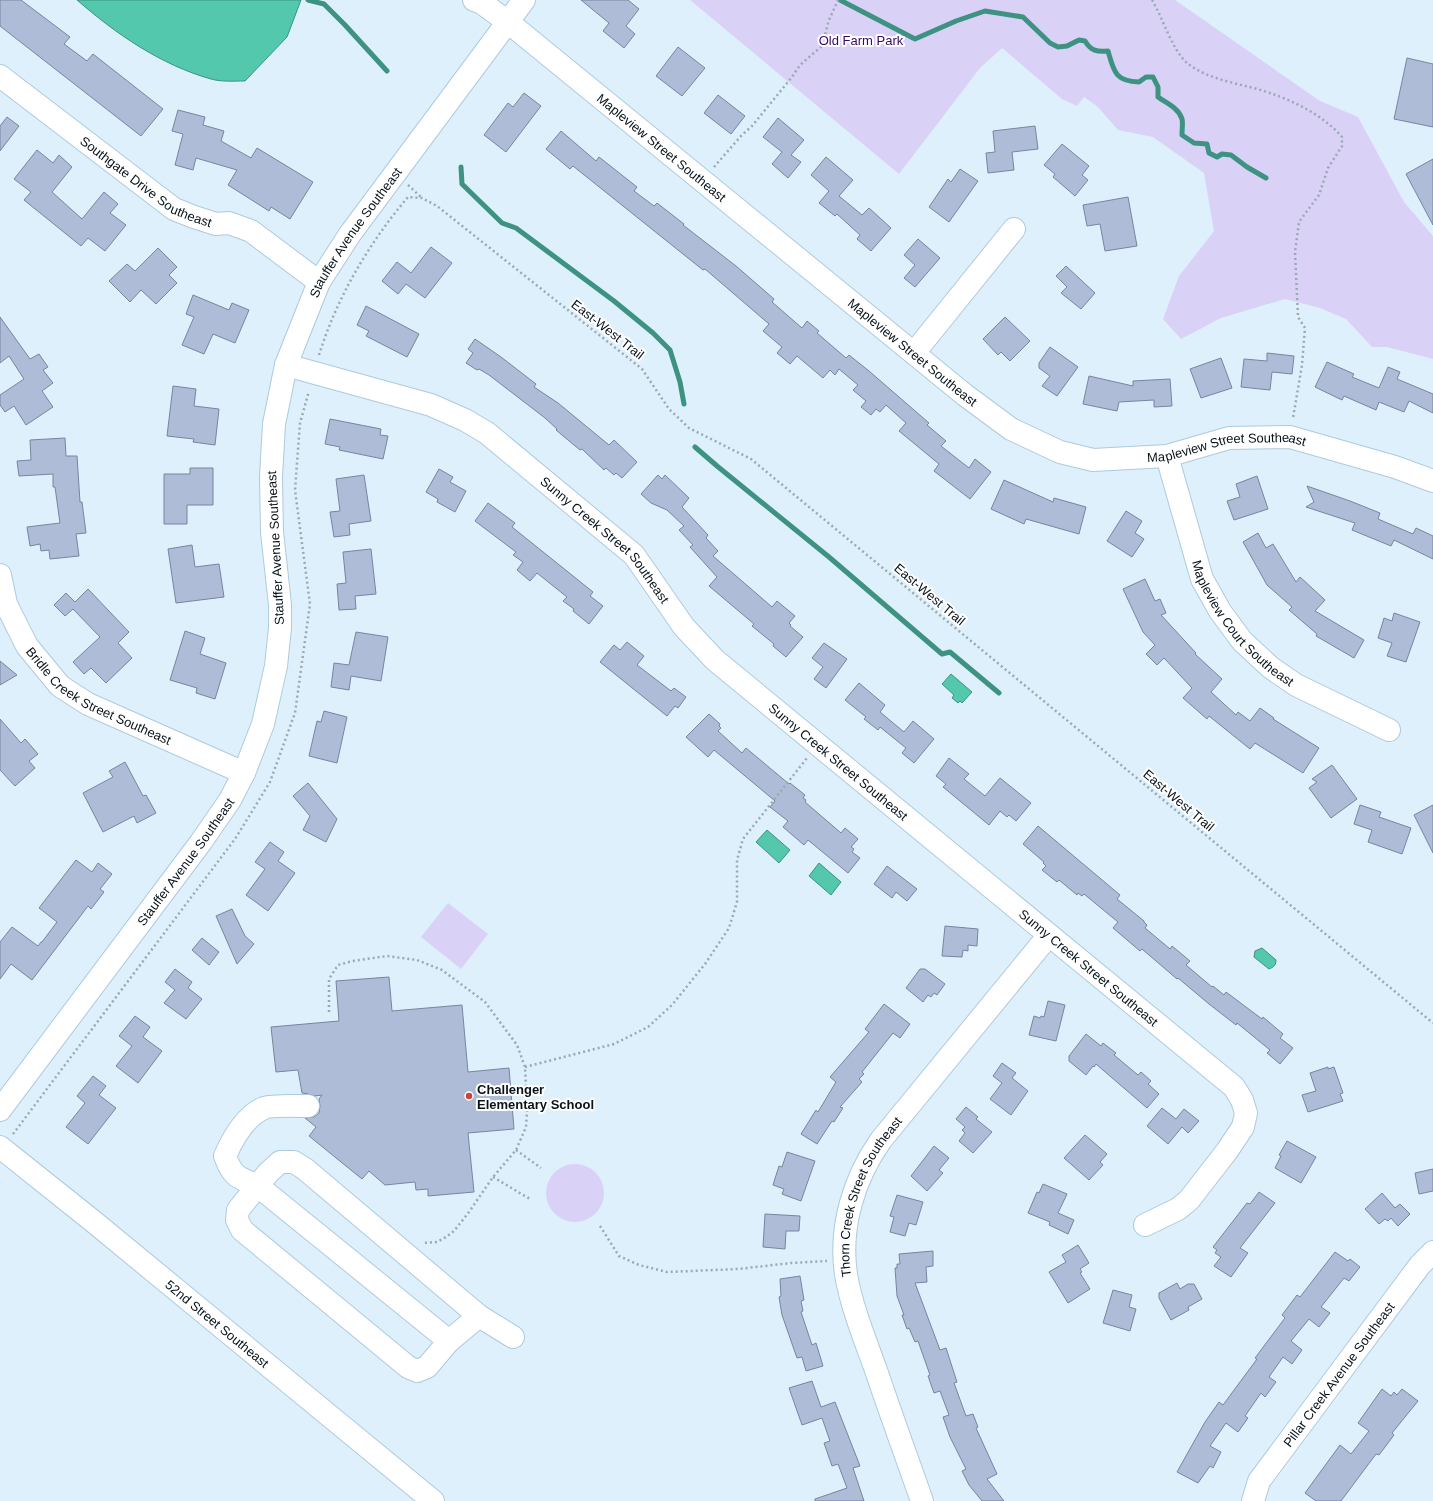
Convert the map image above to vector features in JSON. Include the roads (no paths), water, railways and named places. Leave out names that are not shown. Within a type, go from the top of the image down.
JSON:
[{"type":"street","name":"Mapleview Street Southeast","points":[[474,0],[482,3],[508,22],[704,180],[965,395],[1010,429],[1060,452],[1093,460],[1167,456],[1229,438],[1290,437],[1395,467],[1433,481]]},
{"type":"street","name":"Stauffer Avenue Southeast","points":[[0,1110],[201,842],[230,800],[244,774],[260,733],[270,698],[276,666],[280,605],[272,532],[271,477],[274,424],[286,365],[320,282],[350,234],[524,0]]},
{"type":"street","name":"Southgate Drive Southeast","points":[[0,76],[174,209],[216,224],[229,223],[251,230],[320,282]]},
{"type":"street","points":[[914,353],[1014,229]]},
{"type":"street","name":"Sunny Creek Street Southeast","points":[[286,365],[431,405],[465,420],[487,433],[634,555],[684,627],[715,660],[819,744],[1234,1087],[1242,1100],[1246,1111],[1243,1127],[1227,1151],[1189,1200],[1178,1210],[1145,1225]]},
{"type":"street","name":"Mapleview Court Southeast","points":[[1167,456],[1202,579],[1220,611],[1242,641],[1270,667],[1296,685],[1389,730]]},
{"type":"street","name":"Bridle Creek Street Southeast","points":[[0,574],[6,604],[27,646],[60,686],[88,704],[244,774]]},
{"type":"street","name":"Thorn Creek Street Southeast","points":[[922,1501],[852,1300],[846,1276],[846,1227],[851,1200],[860,1175],[873,1151],[895,1121],[1049,935]]},
{"type":"street","points":[[308,1106],[265,1108],[250,1116],[232,1141],[225,1156],[231,1171],[241,1179],[258,1186],[449,1341]]},
{"type":"street","name":"52nd Street Southeast","points":[[0,1147],[94,1222],[422,1498]]},
{"type":"street","points":[[479,1316],[449,1341],[426,1367],[417,1371],[408,1367],[242,1230],[237,1220],[238,1210],[268,1173],[280,1162],[294,1162],[300,1165],[479,1316],[513,1337]]},
{"type":"street","name":"Pillar Creek Avenue Southeast","points":[[1253,1501],[1259,1481],[1420,1265],[1433,1252]]},
{"type":"waterway","points":[[308,0],[324,4],[387,71]]},
{"type":"waterway","points":[[840,0],[915,39],[956,21],[985,11],[1023,17],[1050,43],[1058,47],[1067,46],[1079,40],[1085,41],[1095,50],[1108,51],[1114,70],[1125,80],[1139,82],[1146,77],[1153,77],[1158,87],[1158,97],[1172,106],[1180,115],[1182,121],[1182,135],[1194,143],[1207,144],[1209,153],[1217,157],[1222,154],[1231,155],[1247,167],[1266,178]]},
{"type":"waterway","points":[[461,167],[462,184],[502,223],[516,228],[614,301],[653,333],[670,350],[680,382],[684,404]]},
{"type":"waterway","points":[[695,447],[829,557],[942,654],[950,652],[999,693]]},
{"type":"place","name":"Challenger Elementary School","points":[[469,1096]]},
{"type":"park label","name":"Old Farm Park","points":[[861,40]]}]
